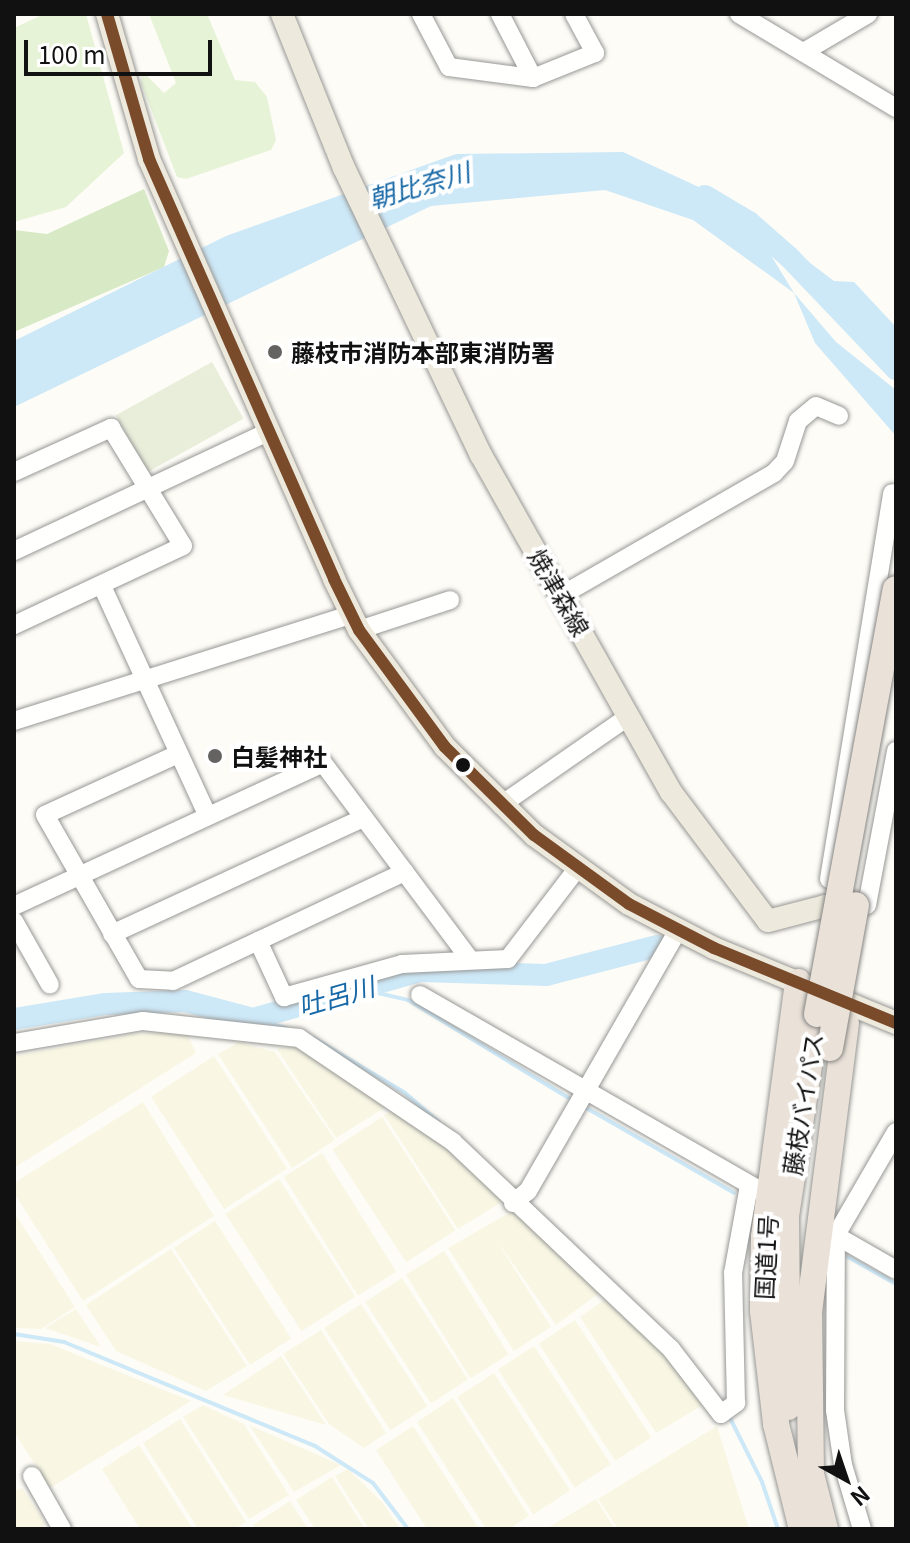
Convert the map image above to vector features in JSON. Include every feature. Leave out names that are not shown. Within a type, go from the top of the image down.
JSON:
[{"type":"highway","name":"藤枝バイパス","points":[[809,1529],[788,1412],[783,1295],[790,1174],[896,589]]},
{"type":"highway","name":"藤枝バイパス","points":[[811,1474],[800,1361],[803,1210],[896,677]]},
{"type":"highway","name":"国道1号","points":[[798,982],[764,1237],[763,1311],[773,1411],[788,1488],[802,1529]]},
{"type":"highway","name":"国道1号","points":[[825,1529],[811,1474],[809,1312],[815,1243],[850,1004]]},
{"type":"main road","points":[[107,14],[135,119],[185,245],[355,622],[445,747],[501,805],[576,870],[669,927],[896,1023]]},
{"type":"main road","name":"焼津森線","points":[[282,14],[344,168],[481,455],[671,792],[760,916],[778,922],[825,906],[867,905]]},
{"type":"main road","points":[[850,1004],[867,905]]},
{"type":"street","points":[[421,14],[449,67],[533,78],[595,53],[574,14]]},
{"type":"street","points":[[500,14],[533,78]]},
{"type":"street","points":[[739,14],[807,50],[896,108]]},
{"type":"street","points":[[807,50],[834,22],[868,14]]},
{"type":"street","points":[[562,595],[774,473],[785,461],[798,421],[816,406],[839,416]]},
{"type":"street","points":[[14,472],[111,428],[183,546],[14,625]]},
{"type":"street","points":[[14,551],[270,431]]},
{"type":"street","points":[[825,906],[892,493]]},
{"type":"street","points":[[102,586],[144,684],[207,814]]},
{"type":"street","points":[[14,721],[355,622],[450,600]]},
{"type":"street","points":[[501,805],[629,716]]},
{"type":"street","points":[[867,905],[896,751]]},
{"type":"street","points":[[178,754],[45,815],[139,979],[173,981],[405,872]]},
{"type":"street","points":[[14,906],[207,814],[323,763],[469,958]]},
{"type":"street","points":[[112,934],[363,818]]},
{"type":"street","points":[[876,859],[896,849]]},
{"type":"street","points":[[258,941],[284,997],[402,964],[469,958],[508,959],[576,870]]},
{"type":"street","points":[[14,921],[50,985]]},
{"type":"street","points":[[513,1203],[528,1191],[669,927]]},
{"type":"street","points":[[14,1043],[143,1021],[299,1038],[453,1142],[513,1203],[671,1349],[721,1414],[736,1403],[733,1273],[755,1188],[420,995]]},
{"type":"street","points":[[862,1529],[836,1424],[829,1231],[896,1132]]},
{"type":"street","points":[[829,1231],[896,1270]]},
{"type":"street","points":[[32,1476],[62,1529]]},
{"type":"shaded area","points":[[186,1031],[196,1053],[14,1168],[14,1056],[132,1034]]},
{"type":"shaded area","points":[[239,1042],[275,1052],[335,1140],[292,1168],[218,1054]]},
{"type":"shaded area","points":[[293,1046],[389,1105],[336,1138],[277,1049]]},
{"type":"shaded area","points":[[214,1056],[287,1168],[224,1209],[151,1097]]},
{"type":"shaded area","points":[[143,1102],[214,1216],[83,1301],[14,1193],[14,1183]]},
{"type":"shaded area","points":[[395,1109],[444,1143],[505,1200],[458,1229],[384,1115]]},
{"type":"shaded area","points":[[382,1117],[456,1230],[406,1262],[333,1149]]},
{"type":"shaded area","points":[[322,1153],[396,1272],[358,1296],[284,1177]]},
{"type":"shaded area","points":[[279,1179],[355,1296],[302,1331],[225,1214]]},
{"type":"shaded area","points":[[512,1211],[602,1291],[556,1325],[495,1238],[551,1327],[514,1351],[448,1248]]},
{"type":"shaded area","points":[[14,1212],[75,1307],[41,1329],[14,1328]]},
{"type":"shaded area","points":[[215,1221],[291,1338],[250,1365],[174,1248]]},
{"type":"shaded area","points":[[171,1249],[247,1366],[206,1391],[116,1351],[86,1305]]},
{"type":"shaded area","points":[[444,1251],[509,1354],[470,1378],[406,1275]]},
{"type":"shaded area","points":[[402,1278],[468,1379],[431,1403],[365,1302]]},
{"type":"shaded area","points":[[608,1297],[662,1348],[708,1402],[656,1433],[580,1317]]},
{"type":"shaded area","points":[[361,1304],[427,1406],[391,1430],[324,1328]]},
{"type":"shaded area","points":[[76,1309],[101,1347],[45,1328]]},
{"type":"shaded area","points":[[575,1320],[651,1437],[615,1461],[539,1343]]},
{"type":"shaded area","points":[[321,1330],[386,1433],[364,1448],[329,1424],[283,1354]]},
{"type":"shaded area","points":[[14,1341],[50,1344],[191,1401],[50,1488],[14,1432]]},
{"type":"shaded area","points":[[534,1346],[611,1464],[575,1488],[498,1369]]},
{"type":"shaded area","points":[[281,1356],[326,1425],[223,1395]]},
{"type":"shaded area","points":[[494,1373],[570,1490],[533,1514],[457,1397]]},
{"type":"shaded area","points":[[453,1398],[529,1516],[509,1529],[486,1529],[417,1422]]},
{"type":"shaded area","points":[[203,1405],[244,1424],[289,1495],[249,1519],[183,1417]]},
{"type":"shaded area","points":[[180,1419],[246,1522],[234,1529],[198,1529],[143,1443]]},
{"type":"shaded area","points":[[249,1425],[341,1465],[294,1492]]},
{"type":"shaded area","points":[[413,1426],[479,1529],[427,1529],[376,1450]]},
{"type":"shaded area","points":[[717,1426],[749,1529],[618,1529],[598,1499]]},
{"type":"shaded area","points":[[139,1445],[193,1529],[140,1529],[102,1469]]},
{"type":"shaded area","points":[[348,1469],[383,1503],[400,1529],[369,1529],[335,1476]]},
{"type":"shaded area","points":[[332,1477],[365,1529],[315,1529],[296,1500]]},
{"type":"shaded area","points":[[22,1488],[45,1523],[43,1529],[14,1529],[14,1491]]},
{"type":"shaded area","points":[[596,1499],[615,1529],[546,1529]]},
{"type":"shaded area","points":[[290,1501],[308,1529],[256,1529],[253,1525]]},
{"type":"green space","points":[[44,14],[86,14],[124,153],[66,207],[14,222],[14,28]]},
{"type":"green space","points":[[149,14],[207,14],[235,80],[255,82],[267,97],[276,140],[271,150],[186,179],[177,177],[141,83],[142,71],[164,93],[176,83]]},
{"type":"green space","points":[[144,189],[169,251],[164,267],[14,332],[14,230],[47,234]]},
{"type":"green space","points":[[212,362],[244,419],[147,472],[116,415]]},
{"type":"water","points":[[623,152],[716,195],[764,244],[794,293],[693,220],[605,190],[431,206],[14,407],[14,341],[226,236],[456,154]]},
{"type":"water","points":[[781,241],[834,281],[854,282],[896,327],[896,355],[823,290]]},
{"type":"water","points":[[794,293],[836,342],[896,390],[896,436],[815,343]]},
{"type":"waterway","name":"朝比奈川","points":[[705,196],[749,222],[789,257],[896,369]]},
{"type":"waterway","name":"吐呂川","points":[[14,1019],[106,1004],[185,1001],[253,1019],[420,971],[546,975],[657,946]]},
{"type":"waterway","points":[[356,988],[408,1000],[572,1100]]},
{"type":"waterway","points":[[253,1019],[287,1028]]},
{"type":"waterway","points":[[314,1038],[405,1093],[439,1122]]},
{"type":"waterway","points":[[583,1106],[734,1193]]},
{"type":"waterway","points":[[848,1257],[896,1284]]},
{"type":"waterway","points":[[14,1334],[64,1342],[315,1446],[373,1483],[408,1529]]},
{"type":"waterway","points":[[728,1414],[762,1482],[778,1529]]},
{"type":"transit line","points":[[107,14],[149,159],[334,579],[359,630],[445,747],[534,835],[629,904],[714,948],[896,1023]]},
{"type":"place","name":"藤枝市消防本部東消防署","points":[[275,352]]},
{"type":"place","name":"白髪神社","points":[[215,756]]}]
